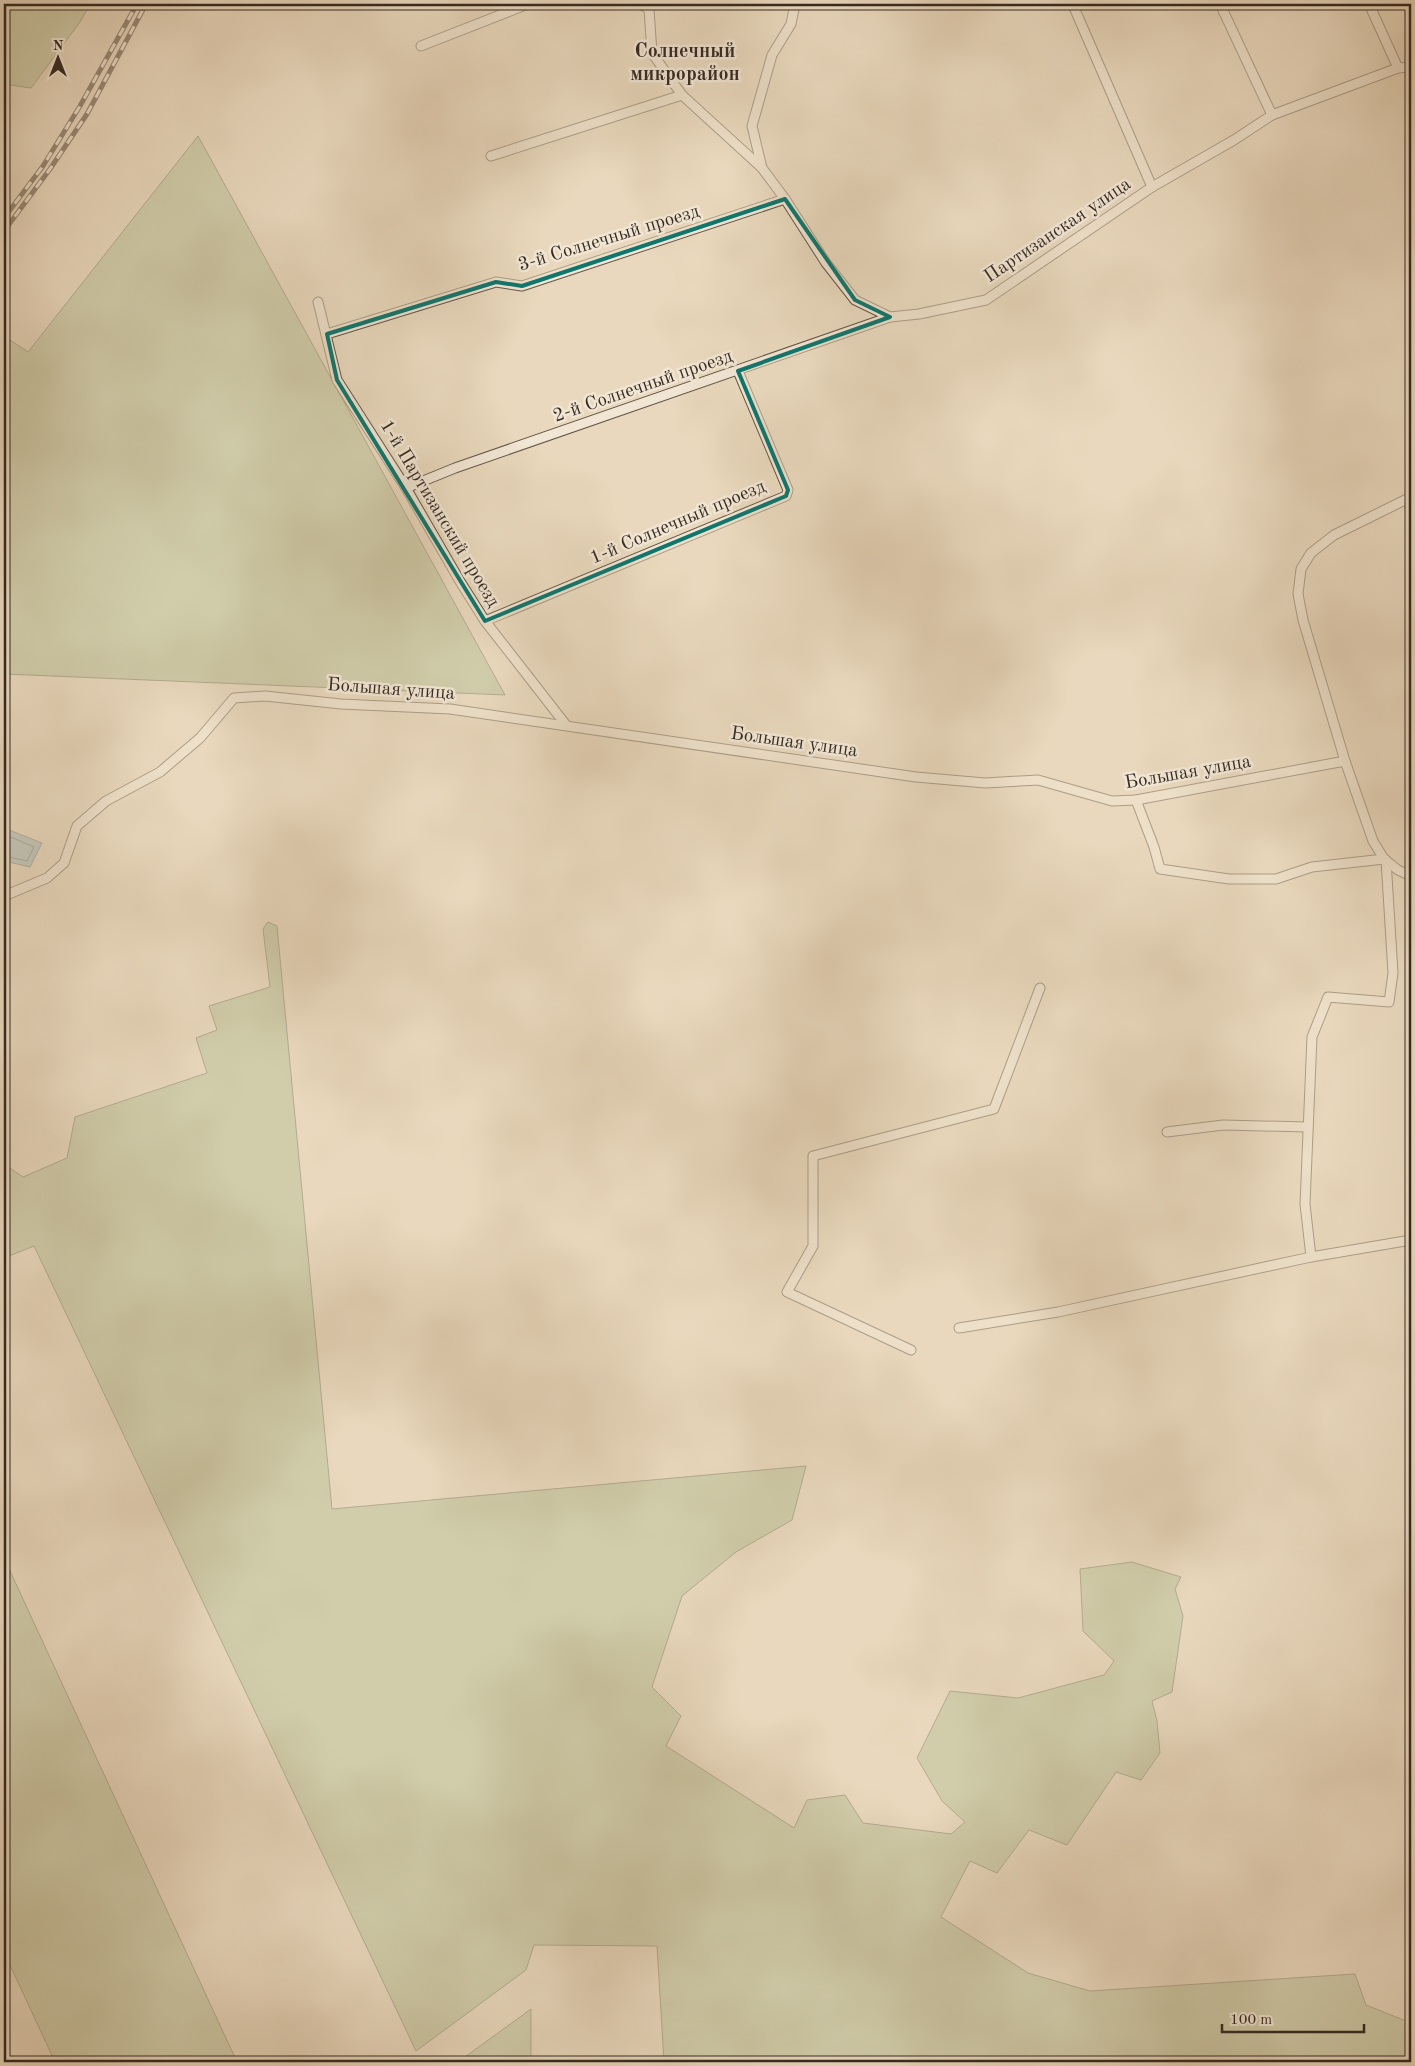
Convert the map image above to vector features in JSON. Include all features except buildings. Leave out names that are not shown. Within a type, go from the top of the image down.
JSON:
[{"type":"street","points":[[421,46],[528,4]]},
{"type":"street","points":[[640,4],[649,6],[652,53],[682,95],[762,168],[826,263],[855,300],[890,317]]},
{"type":"street","points":[[762,168],[752,126],[772,55],[790,24],[795,4]]},
{"type":"street","points":[[1074,4],[1152,188]]},
{"type":"street","points":[[1220,4],[1272,115]]},
{"type":"street","points":[[1369,4],[1398,68]]},
{"type":"street","name":"Партизанская улица","points":[[890,317],[919,314],[986,300],[1152,188],[1234,140],[1272,115],[1398,68],[1411,67]]},
{"type":"street","points":[[491,156],[682,95]]},
{"type":"street","name":"3-й Солнечный проезд","points":[[327,334],[496,282],[522,286],[784,199]]},
{"type":"street","name":"1-й Партизанский проезд","points":[[318,302],[338,380],[406,488],[485,621],[566,725]]},
{"type":"street","name":"2-й Солнечный проезд","points":[[406,488],[455,468],[738,372],[890,317]]},
{"type":"street","name":"1-й Солнечный проезд","points":[[485,621],[786,496],[788,490],[738,372]]},
{"type":"street","points":[[1411,497],[1334,535],[1311,553],[1302,569],[1298,594],[1345,761],[1373,842],[1385,859],[1398,870],[1411,876]]},
{"type":"street","name":"Большая улица","points":[[4,896],[47,878],[64,863],[77,826],[106,801],[160,772],[200,738],[234,698],[265,696],[341,704],[450,709],[916,777],[985,783],[1038,780],[1112,802],[1136,800],[1345,761]]},
{"type":"street","points":[[1136,800],[1154,847],[1160,869],[1230,879],[1276,879],[1312,867],[1385,859]]},
{"type":"street","points":[[1311,1257],[1305,1204],[1312,1038],[1328,997],[1389,1002],[1393,974],[1385,859]]},
{"type":"street","points":[[911,1350],[786,1292],[813,1246],[813,1156],[994,1109],[1040,988]]},
{"type":"street","points":[[1167,1132],[1223,1125],[1308,1127]]},
{"type":"street","points":[[959,1328],[1058,1312],[1311,1257],[1411,1240]]},
{"type":"highlighted area","points":[[785,199],[855,300],[890,317],[738,371],[788,490],[786,496],[485,621],[337,380],[327,334],[496,282],[522,286]]},
{"type":"green space","points":[[4,4],[90,4],[80,22],[31,88],[4,84]]},
{"type":"green space","points":[[198,136],[505,695],[4,674],[4,336],[28,352]]},
{"type":"green space","points":[[268,922],[277,926],[332,1509],[806,1466],[792,1520],[736,1552],[682,1596],[652,1687],[681,1716],[666,1746],[794,1828],[807,1800],[845,1795],[863,1823],[951,1834],[965,1822],[942,1801],[917,1758],[950,1691],[1018,1698],[1104,1675],[1114,1661],[1083,1631],[1080,1569],[1132,1562],[1181,1577],[1175,1589],[1183,1616],[1172,1692],[1152,1701],[1157,1721],[1160,1753],[1141,1780],[1116,1772],[1067,1845],[1029,1830],[997,1873],[970,1861],[941,1917],[1028,1973],[1090,1991],[1355,1974],[1366,2005],[1411,2023],[1411,2062],[664,2062],[657,1946],[534,1945],[526,1970],[416,2051],[34,1246],[4,1258],[4,1164],[23,1177],[67,1158],[75,1117],[207,1073],[196,1038],[217,1030],[209,1006],[270,987],[263,929]]},
{"type":"green space","points":[[4,1558],[237,2062],[55,2062],[4,1952]]},
{"type":"green space","points":[[531,2009],[531,2062],[458,2062]]},
{"type":"water","points":[[4,828],[42,843],[30,867],[4,861]]},
{"type":"railway","points":[[4,218],[43,166],[80,106],[137,4]]},
{"type":"railway","points":[[4,231],[50,169],[87,114],[146,4]]},
{"type":"district","name":"Солнечный микрорайон","points":[[685,64]]}]
